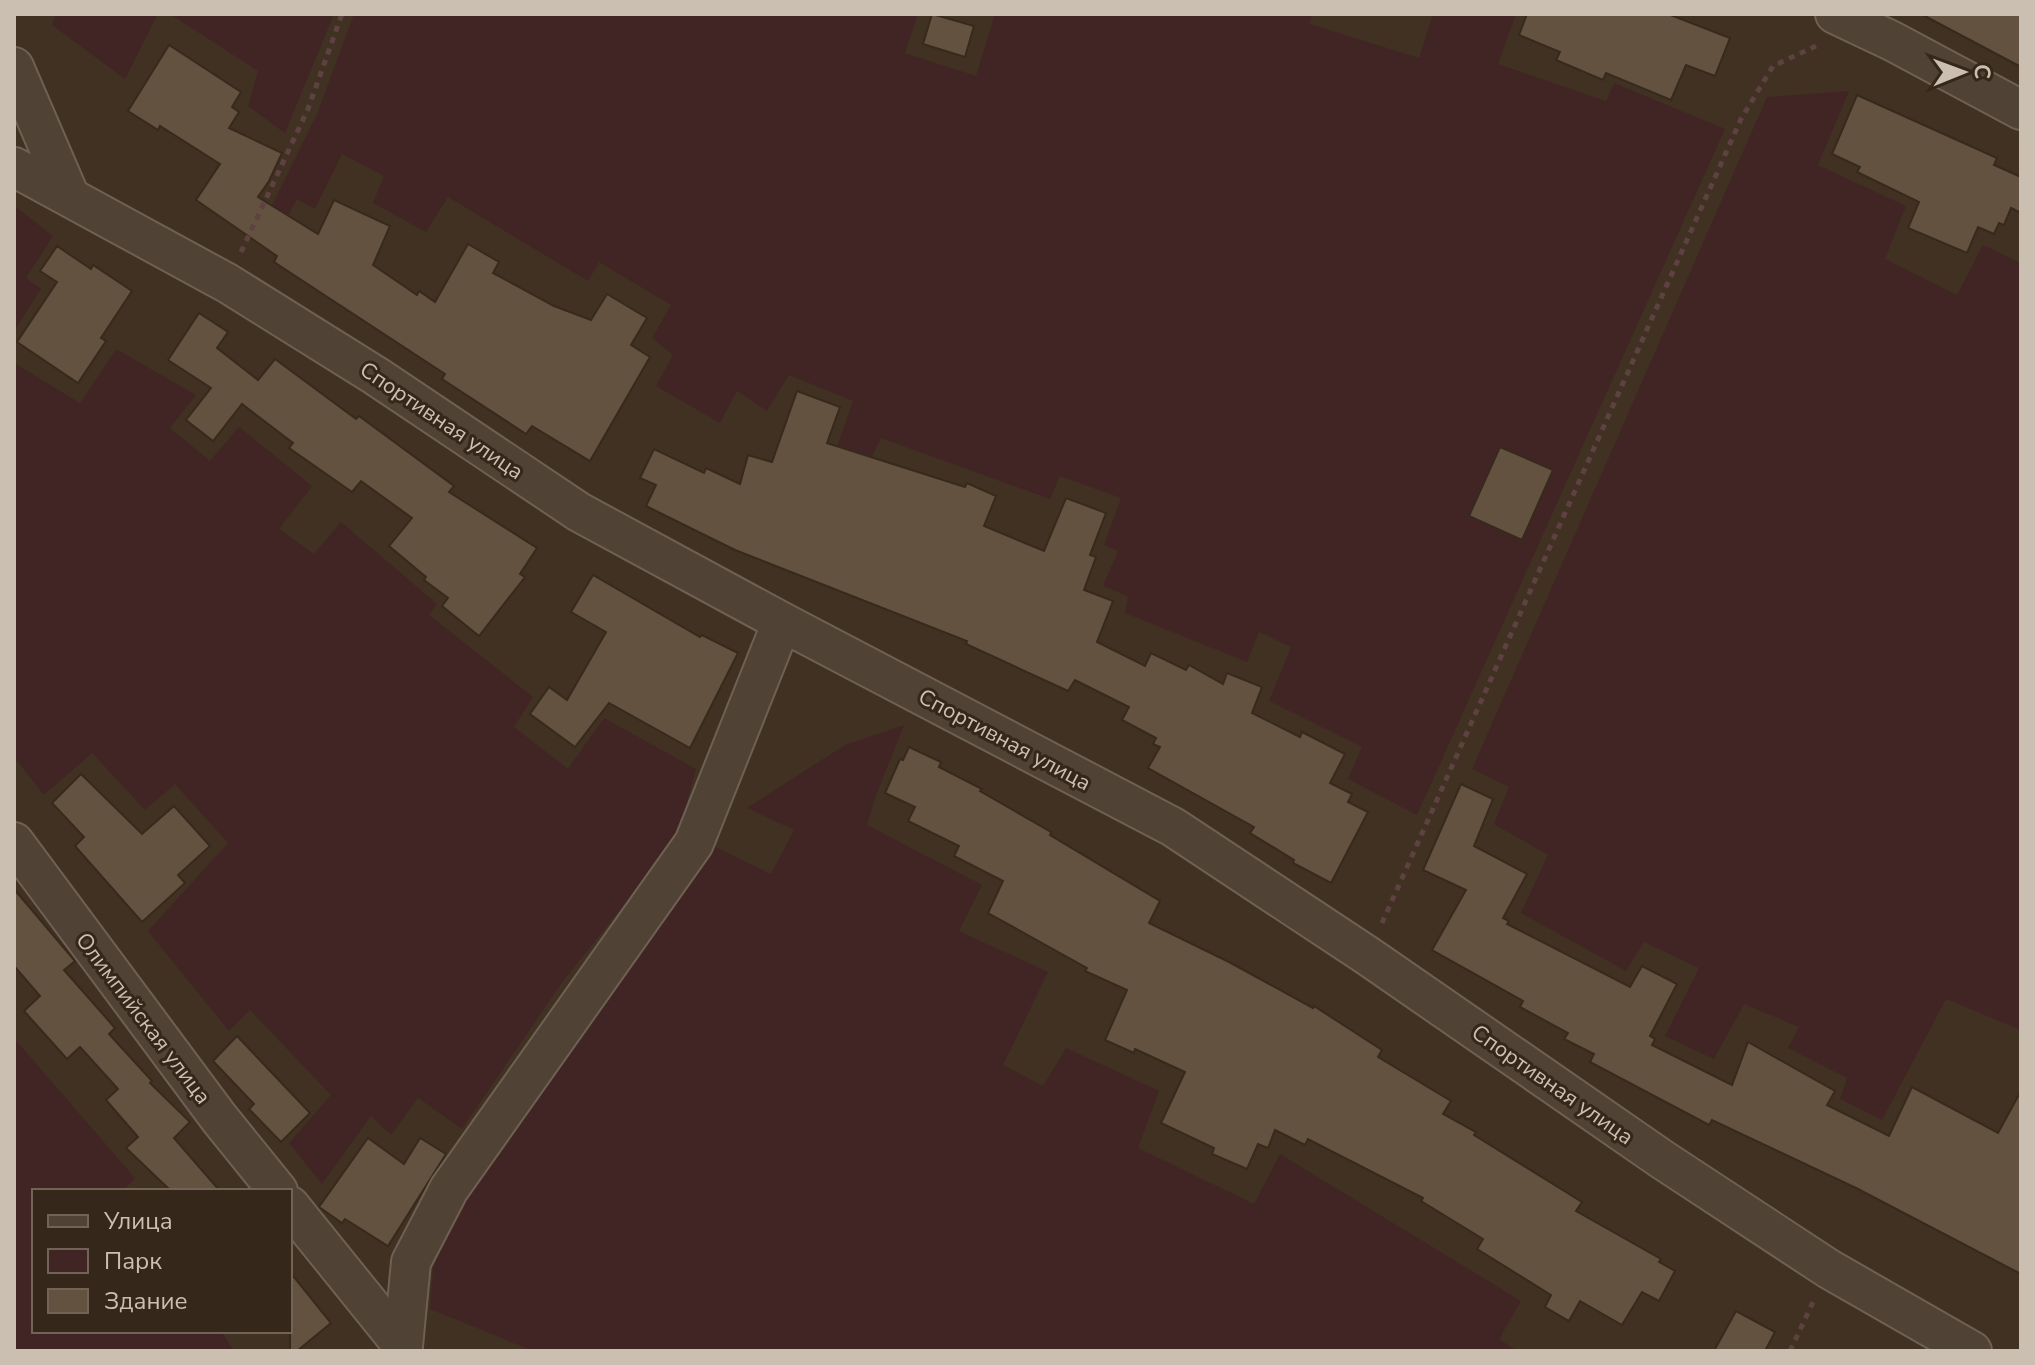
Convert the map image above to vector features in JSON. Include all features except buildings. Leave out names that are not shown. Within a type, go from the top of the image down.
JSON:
[{"type":"street","points":[[1835,14],[2021,110]]},
{"type":"street","points":[[14,67],[70,197]]},
{"type":"street","name":"Спортивная улица","points":[[14,167],[227,283],[376,376],[579,512],[1173,827],[1829,1269],[1972,1351]]},
{"type":"street","points":[[403,1348],[411,1262],[449,1189],[694,843],[782,622]]},
{"type":"street","name":"Олимпийская улица","points":[[14,842],[219,1118],[276,1189]]},
{"type":"street","points":[[292,1209],[403,1348]]},
{"type":"path","points":[[227,283],[308,109],[342,14]]},
{"type":"path","points":[[1368,956],[1741,119],[1773,66],[1822,43],[1871,31]]},
{"type":"path","points":[[1790,1351],[1829,1269]]},
{"type":"green space","points":[[56,14],[158,14],[125,79],[52,25]]},
{"type":"green space","points":[[170,14],[334,14],[285,133],[248,106],[258,71]]},
{"type":"green space","points":[[354,14],[918,14],[905,53],[976,76],[995,14],[1312,14],[1310,24],[1419,58],[1433,14],[1516,14],[1498,64],[1606,101],[1614,83],[1725,129],[1417,815],[1348,779],[1362,747],[1269,701],[1291,647],[1259,632],[1247,662],[1125,613],[1128,596],[1103,586],[1118,551],[1104,545],[1121,498],[1060,476],[1050,499],[881,438],[861,479],[830,467],[853,401],[789,375],[767,411],[737,391],[720,423],[656,386],[673,355],[652,338],[671,305],[599,262],[588,281],[448,197],[426,232],[373,203],[384,176],[342,154],[315,209],[297,199],[274,241],[259,232],[317,114]]},
{"type":"green space","points":[[1849,91],[1818,165],[1906,206],[1885,259],[1957,295],[1983,245],[2021,263],[2021,1030],[1946,999],[1882,1120],[1840,1099],[1847,1078],[1788,1048],[1799,1027],[1744,1004],[1714,1059],[1665,1036],[1699,968],[1644,942],[1626,971],[1521,913],[1548,855],[1494,824],[1509,787],[1472,769],[1767,97]]},
{"type":"green space","points":[[16,207],[53,236],[26,278],[41,289],[14,331],[14,209]]},
{"type":"green space","points":[[116,349],[196,395],[170,428],[210,461],[239,427],[312,486],[279,529],[314,554],[341,522],[437,604],[429,615],[533,697],[514,727],[568,769],[604,718],[696,769],[677,839],[563,981],[462,1129],[418,1098],[391,1135],[371,1116],[322,1184],[289,1143],[331,1095],[250,1010],[229,1031],[148,931],[228,843],[175,784],[145,810],[92,753],[44,795],[14,757],[14,363],[80,403]]},
{"type":"green space","points":[[904,725],[867,825],[982,885],[959,931],[1048,972],[1003,1065],[1043,1086],[1066,1048],[1159,1091],[1138,1148],[1254,1204],[1280,1154],[1521,1301],[1499,1339],[1517,1351],[533,1351],[430,1309],[433,1268],[465,1192],[709,844],[771,874],[794,830],[747,808],[845,745]]},
{"type":"green space","points":[[14,1038],[135,1178],[125,1189],[32,1189],[32,1333],[222,1333],[234,1351],[14,1351]]}]
